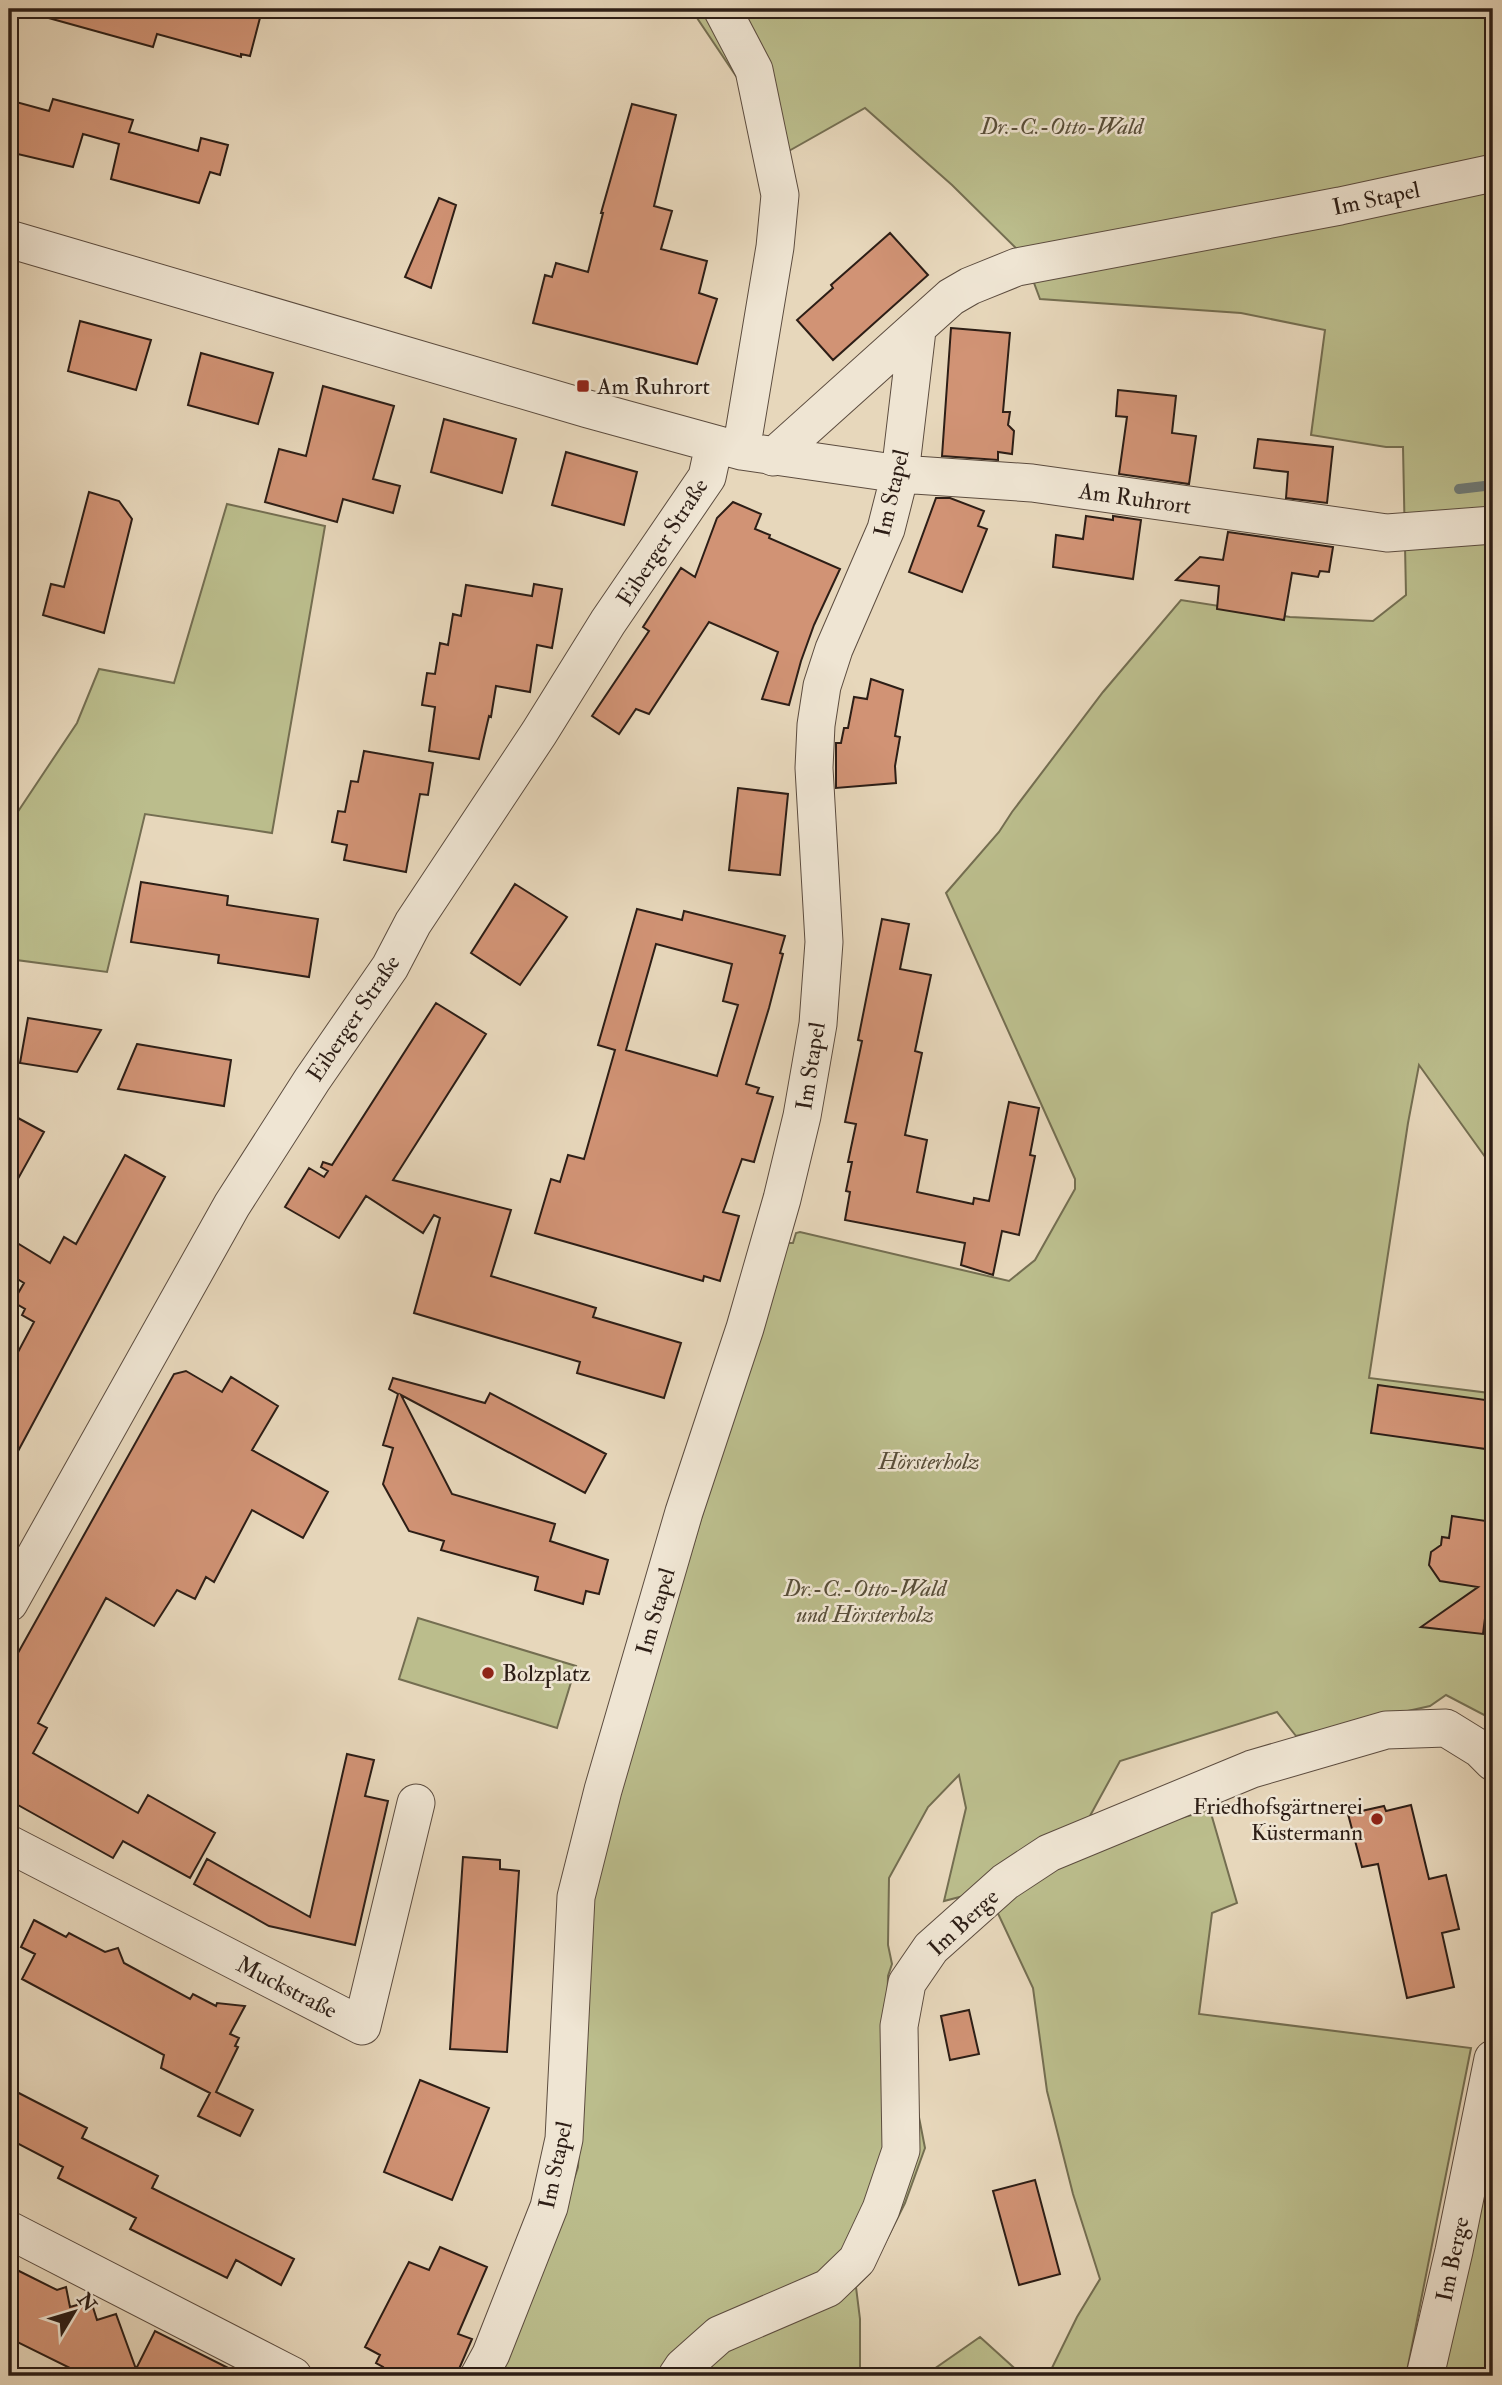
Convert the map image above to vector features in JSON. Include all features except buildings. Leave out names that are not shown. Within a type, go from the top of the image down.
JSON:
[{"type":"street","name":"Eiberger Straße","points":[[9,1603],[232,1205],[312,1080],[390,967],[413,923],[539,733],[608,622],[707,477],[743,451],[775,247],[780,195],[754,70],[722,9]]},
{"type":"street","name":"Im Stapel","points":[[479,2376],[491,2354],[549,2207],[564,2139],[576,1897],[603,1790],[684,1513],[745,1328],[802,1116],[818,1024],[824,942],[814,768],[816,725],[822,686],[834,649],[886,529],[900,474],[917,330],[951,297],[970,286],[1017,267],[1340,206],[1493,173]]},
{"type":"street","name":"Am Ruhrort","points":[[9,239],[743,451],[900,474],[1032,483],[1387,533],[1493,525]]},
{"type":"street","points":[[743,451],[917,330]]},
{"type":"street","name":"Im Berge","points":[[677,2376],[682,2367],[719,2335],[828,2288],[857,2260],[881,2209],[901,2150],[899,2026],[907,1983],[931,1948],[1005,1882],[1049,1853],[1252,1769],[1386,1730],[1446,1728],[1480,1749],[1493,1762]]},
{"type":"street","name":"Muckstraße","points":[[9,1844],[362,2025],[416,1803]]},
{"type":"street","name":"Im Berge","points":[[1425,2376],[1454,2251],[1493,2059]]},
{"type":"street","points":[[9,2230],[293,2376]]},
{"type":"green space","points":[[691,9],[1493,9],[1493,1716],[1486,1716],[1446,1695],[1430,1706],[1296,1736],[1277,1712],[1120,1761],[1073,1847],[1210,1810],[1237,1903],[1212,1913],[1199,2014],[1471,2048],[1406,2376],[1048,2376],[1077,2317],[1100,2279],[1073,2194],[1047,2091],[1033,1988],[987,1890],[944,1901],[966,1808],[959,1775],[928,1807],[889,1878],[888,1945],[892,1964],[888,1976],[887,2017],[909,2066],[925,2148],[905,2203],[870,2273],[856,2287],[860,2319],[860,2376],[815,2371],[812,2376],[494,2376],[560,2221],[578,2167],[592,1898],[642,1715],[784,1243],[793,1243],[796,1233],[800,1232],[1009,1281],[1035,1260],[1075,1189],[1075,1179],[946,893],[999,832],[1103,692],[1181,600],[1290,617],[1373,621],[1406,595],[1403,447],[1386,447],[1311,435],[1325,330],[1241,313],[1040,299],[1024,256],[952,185],[865,108],[787,152]],"holes":[[[1419,1065],[1488,1161],[1490,1393],[1369,1378]]]},
{"type":"green space","points":[[227,504],[325,526],[272,833],[145,814],[107,972],[9,959],[9,825],[77,723],[99,669],[174,683]]},
{"type":"green space","name":"Bolzplatz","points":[[418,1618],[576,1666],[557,1728],[399,1679]]},
{"type":"green space","points":[[1493,2134],[1493,2376],[1440,2376]]},
{"type":"green space","points":[[980,2337],[1023,2376],[924,2376]]},
{"type":"waterway","points":[[1459,489],[1493,485]]},
{"type":"place","name":"Am Ruhrort","points":[[583,386]]},
{"type":"place","name":"Bolzplatz","points":[[488,1673]]},
{"type":"place","name":"Friedhofsgärtnerei Küstermann","points":[[1377,1819]]},
{"type":"park label","name":"Dr.-C.-Otto-Wald","points":[[1062,126]]},
{"type":"park label","name":"Hörsterholz","points":[[929,1461]]},
{"type":"park label","name":"Dr.-C.-Otto-Wald und Hörsterholz","points":[[865,1601]]}]
